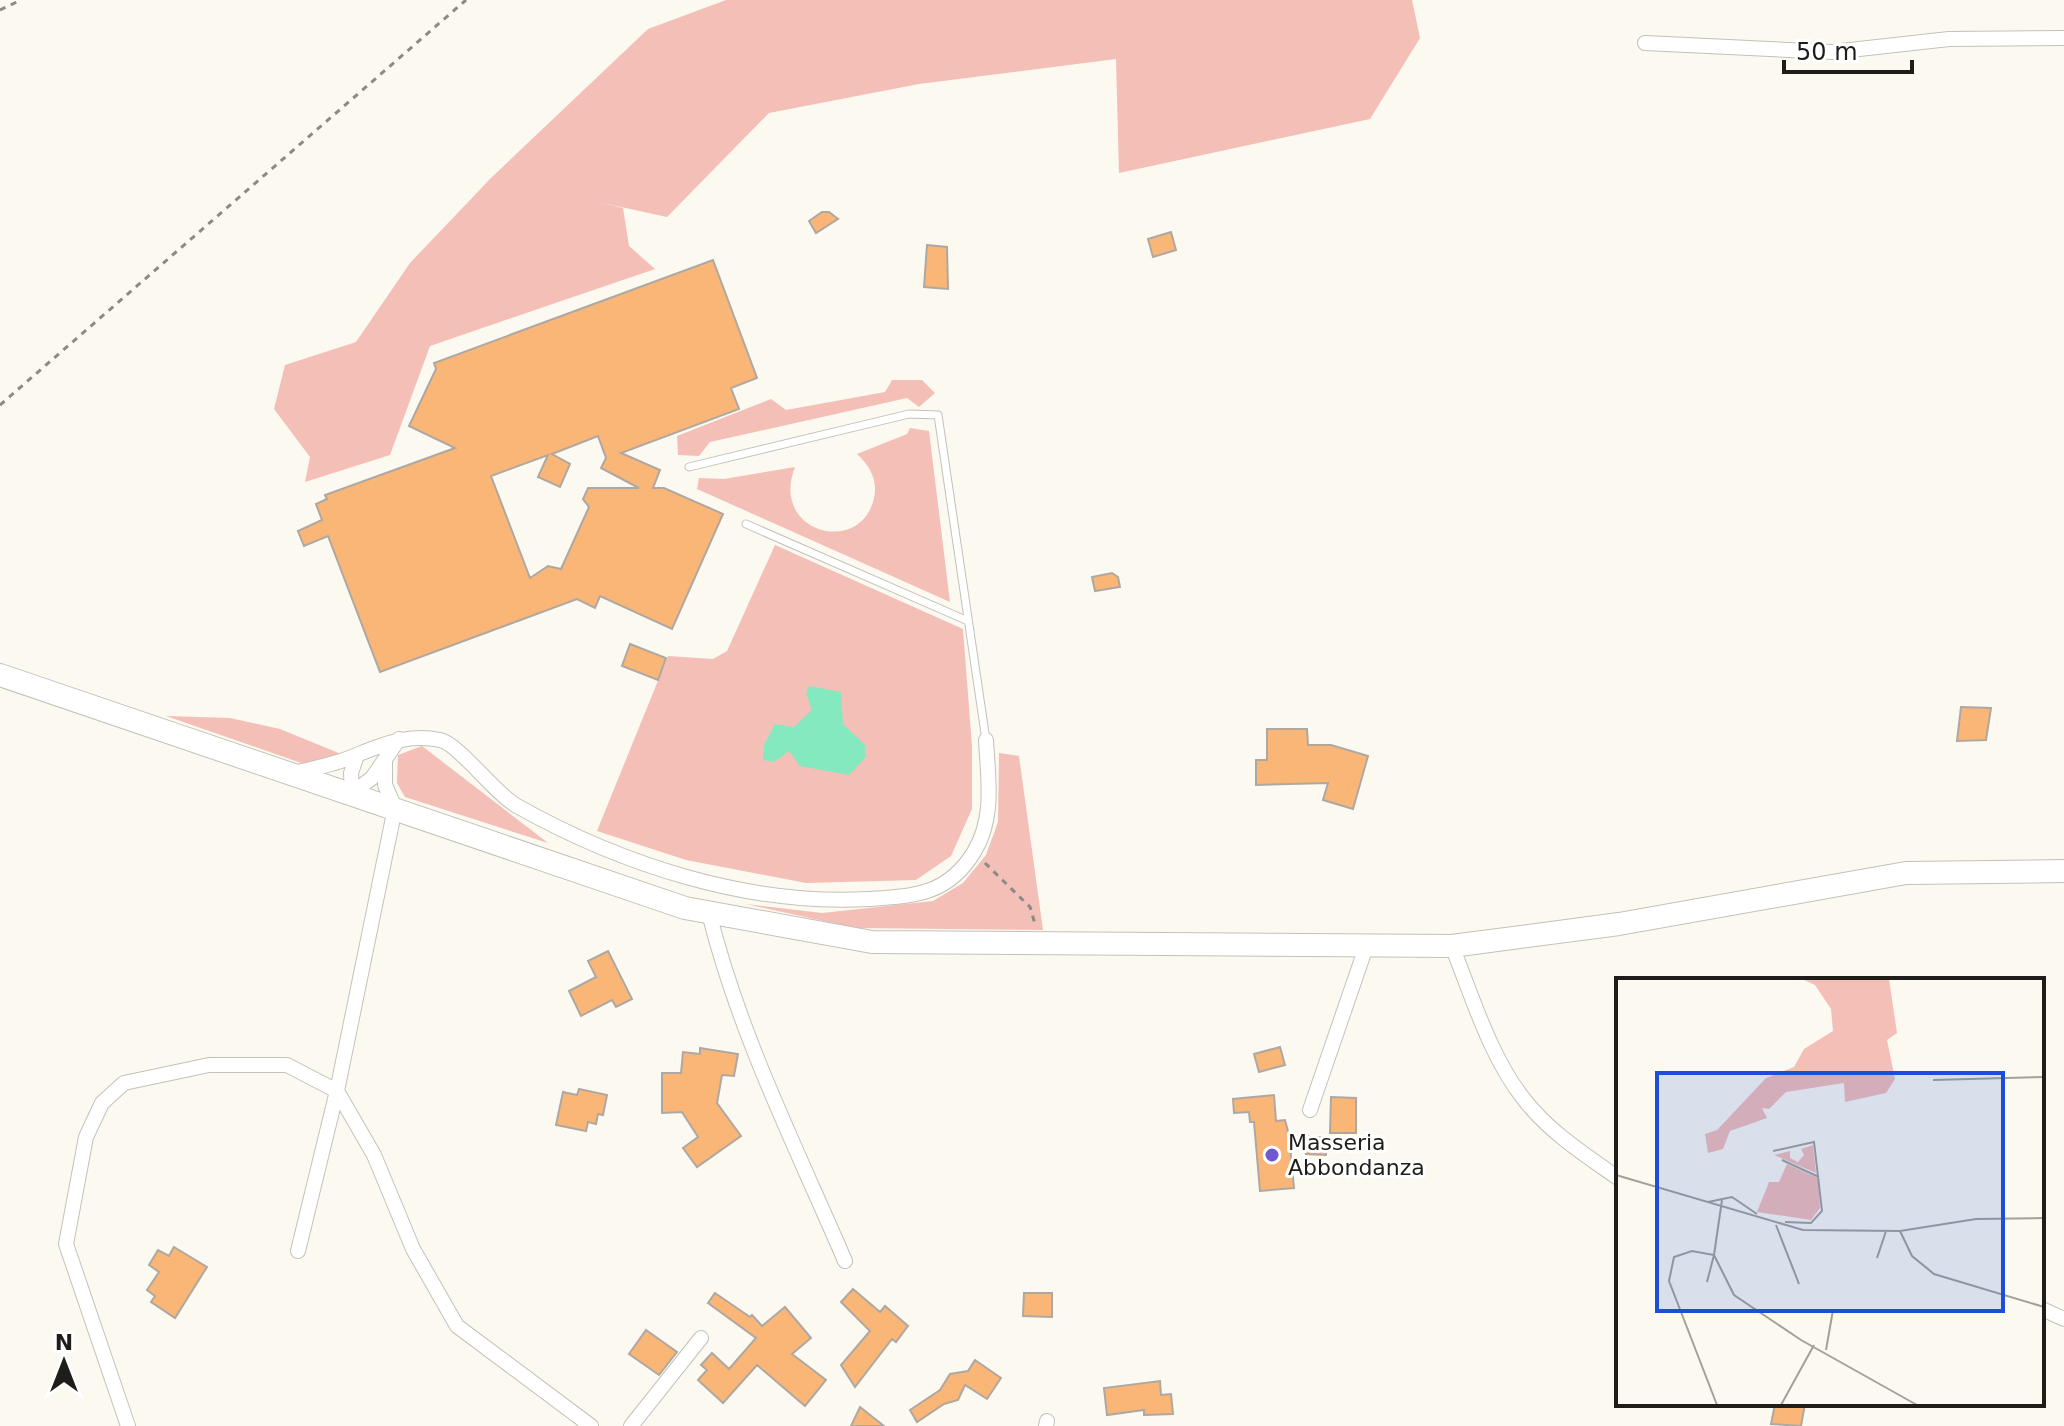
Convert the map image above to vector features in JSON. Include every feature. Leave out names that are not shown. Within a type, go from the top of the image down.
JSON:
[{"type":"main road","points":[[0,675],[352,793],[601,881],[709,913],[872,942],[1452,946],[1619,924],[1906,873],[2064,871]]},
{"type":"street","points":[[1645,43],[1832,52],[1949,39],[2064,38]]},
{"type":"street","points":[[291,773],[357,755],[395,740],[443,740],[514,805],[614,853],[777,897],[834,901],[919,896],[949,881],[974,852],[989,805],[986,740]]},
{"type":"street","points":[[352,793],[372,778],[385,762],[395,740]]},
{"type":"street","points":[[352,793],[351,773],[357,755]]},
{"type":"street","points":[[298,1251],[337,1091],[395,808],[385,785],[385,762]]},
{"type":"street","points":[[709,913],[723,969],[741,1017],[845,1261]]},
{"type":"street","points":[[1452,946],[1493,1043],[1522,1097],[1558,1135],[1616,1177]]},
{"type":"street","points":[[1310,1110],[1366,947]]},
{"type":"street","points":[[128,1426],[66,1244],[86,1137],[102,1103],[124,1083],[209,1065],[287,1065],[337,1091],[374,1155],[413,1249],[457,1326],[591,1426]]},
{"type":"street","points":[[2044,1310],[2064,1319]]},
{"type":"street","points":[[631,1426],[701,1338]]},
{"type":"lane","points":[[689,467],[909,414],[938,415],[986,740]]},
{"type":"lane","points":[[746,524],[968,621]]},
{"type":"path","points":[[0,10],[21,0]]},
{"type":"path","points":[[0,405],[466,0]]},
{"type":"path","points":[[974,852],[1030,907],[1041,945]]},
{"type":"shaded area","points":[[726,0],[1412,0],[1420,38],[1370,119],[1119,173],[1116,59],[919,84],[769,113],[667,217],[598,202],[623,208],[629,246],[655,269],[430,346],[390,455],[305,482],[310,457],[274,409],[285,365],[356,342],[410,263],[491,178],[648,29]]},
{"type":"shaded area","points":[[892,380],[922,380],[935,393],[919,407],[907,398],[710,442],[699,456],[678,455],[677,436],[771,399],[786,410],[885,392]]},
{"type":"shaded area","points":[[910,428],[929,431],[950,602],[697,489],[699,478],[724,479],[795,467],[790,490],[795,508],[805,521],[820,529],[836,532],[853,527],[866,516],[874,498],[872,474],[857,454],[907,434]]},
{"type":"shaded area","points":[[775,545],[963,629],[972,747],[972,809],[951,856],[916,880],[806,883],[686,860],[597,831],[668,656],[713,659],[727,651]]},
{"type":"shaded area","points":[[809,686],[841,692],[843,724],[865,745],[866,757],[849,775],[800,766],[789,751],[774,762],[763,760],[764,745],[775,724],[794,727],[812,710],[806,693]]},
{"type":"shaded area","points":[[166,716],[230,718],[280,729],[346,756],[304,764]]},
{"type":"shaded area","points":[[422,746],[548,843],[405,797],[397,783],[398,755]]},
{"type":"shaded area","points":[[999,753],[1019,756],[1043,930],[855,928],[746,904],[822,913],[933,901],[963,883],[986,855],[998,822]]},
{"type":"building","points":[[822,212],[829,212],[838,219],[816,233],[809,221]]},
{"type":"building","points":[[1171,232],[1176,250],[1153,257],[1148,239]]},
{"type":"building","points":[[927,245],[947,247],[948,289],[924,287]]},
{"type":"building","points":[[713,260],[757,378],[731,388],[739,409],[621,453],[660,470],[653,488],[664,488],[723,514],[672,629],[600,596],[595,608],[577,599],[380,672],[328,536],[304,546],[298,531],[322,520],[316,504],[327,499],[325,495],[455,448],[409,426],[436,369],[434,363]],"holes":[[[598,436],[606,458],[601,468],[639,488],[588,488],[583,499],[589,507],[561,569],[548,566],[530,578],[491,476],[548,455],[538,477],[560,487],[570,464],[552,454]]]},
{"type":"building","points":[[1112,573],[1118,577],[1120,587],[1095,591],[1092,577]]},
{"type":"building","points":[[630,644],[666,658],[658,680],[622,666]]},
{"type":"building","points":[[1961,707],[1991,708],[1986,740],[1957,741]]},
{"type":"building","points":[[1267,729],[1307,729],[1308,745],[1331,745],[1368,756],[1353,809],[1323,800],[1328,783],[1256,785],[1256,760],[1267,760]]},
{"type":"building","points":[[608,951],[632,999],[616,1007],[612,1000],[581,1016],[569,991],[596,977],[588,961]]},
{"type":"building","points":[[1280,1047],[1285,1065],[1259,1072],[1254,1054]]},
{"type":"building","points":[[700,1048],[738,1054],[734,1076],[722,1075],[717,1103],[741,1136],[697,1167],[683,1148],[698,1137],[682,1112],[662,1113],[662,1073],[681,1073],[683,1052],[700,1054]]},
{"type":"building","points":[[579,1089],[607,1095],[603,1115],[598,1114],[596,1124],[588,1122],[586,1131],[556,1125],[563,1092],[577,1095]]},
{"type":"building","name":"Masseria Abbondanza","points":[[1274,1095],[1276,1121],[1285,1120],[1289,1135],[1294,1188],[1260,1191],[1254,1122],[1250,1122],[1249,1112],[1234,1113],[1233,1099]]},
{"type":"building","points":[[1331,1097],[1356,1098],[1356,1133],[1330,1133]]},
{"type":"building","points":[[1300,1136],[1327,1138],[1326,1155],[1306,1154]]},
{"type":"building","points":[[174,1247],[207,1267],[175,1318],[151,1302],[155,1296],[147,1290],[159,1272],[149,1265],[158,1250],[169,1256]]},
{"type":"building","points":[[853,1289],[880,1312],[885,1306],[908,1326],[896,1342],[892,1339],[855,1387],[841,1365],[870,1331],[841,1302]]},
{"type":"building","points":[[715,1293],[750,1317],[752,1315],[762,1326],[785,1307],[811,1338],[792,1354],[826,1380],[805,1406],[757,1365],[723,1403],[698,1380],[707,1370],[701,1365],[712,1353],[729,1369],[756,1338],[708,1303]]},
{"type":"building","points":[[1024,1293],[1052,1293],[1052,1317],[1023,1316]]},
{"type":"building","points":[[646,1330],[677,1352],[659,1375],[629,1354]]},
{"type":"building","points":[[975,1360],[1001,1378],[987,1399],[965,1385],[958,1400],[944,1404],[917,1422],[910,1410],[940,1390],[950,1374],[968,1371]]},
{"type":"building","points":[[1160,1381],[1161,1395],[1171,1394],[1173,1414],[1144,1415],[1144,1410],[1107,1415],[1104,1388]]},
{"type":"building","points":[[1775,1406],[1805,1406],[1801,1426],[1771,1424]]},
{"type":"building","points":[[860,1407],[884,1426],[851,1426]]},
{"type":"place","name":"Masseria Abbondanza","points":[[1272,1155]]}]
